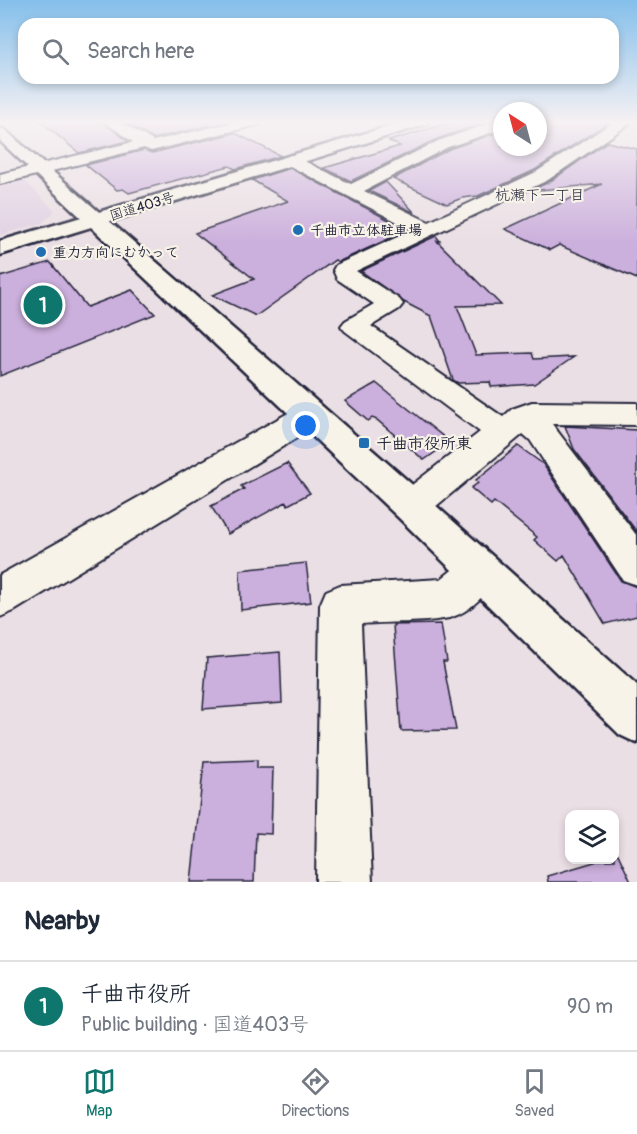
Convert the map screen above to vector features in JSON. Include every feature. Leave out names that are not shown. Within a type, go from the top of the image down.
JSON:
[{"type":"main road","points":[[33,162],[411,506],[480,572],[633,704]]},
{"type":"main road","name":"国道403号","points":[[0,248],[283,162]]},
{"type":"street","points":[[0,179],[68,162]]},
{"type":"street","points":[[294,162],[429,230]]},
{"type":"street","points":[[350,191],[407,162]]},
{"type":"street","points":[[563,162],[542,176],[347,267],[345,274],[391,304],[354,326],[513,424],[541,432],[637,567]]},
{"type":"street","points":[[411,506],[513,424],[532,413],[637,414]]},
{"type":"street","points":[[0,597],[310,415]]},
{"type":"street","points":[[344,882],[340,605],[449,598],[480,572]]},
{"type":"shaded area","points":[[21,177],[55,211],[42,223],[0,235],[0,182]]},
{"type":"building","points":[[97,162],[259,162],[235,169],[229,166],[129,193],[123,189],[117,190],[86,165]]},
{"type":"building","points":[[344,162],[390,162],[351,181],[324,168]]},
{"type":"building","points":[[424,162],[547,162],[478,196],[462,198],[447,204],[393,179]]},
{"type":"building","points":[[578,162],[637,162],[637,279],[559,245],[550,250],[505,229],[602,184],[529,191],[549,182]]},
{"type":"building","name":"千曲市立体駐車場","points":[[290,168],[408,230],[338,262],[335,260],[256,316],[212,295],[254,279],[195,233],[288,201],[252,180]]},
{"type":"building","points":[[386,182],[415,213],[369,191]]},
{"type":"building","points":[[436,236],[440,241],[437,241],[501,305],[457,306],[476,355],[532,353],[534,359],[574,357],[534,384],[491,387],[490,382],[458,383],[453,380],[431,316],[404,302],[361,271]]},
{"type":"building","points":[[50,262],[87,307],[132,290],[155,314],[0,376],[0,277]]},
{"type":"building","points":[[376,383],[450,442],[424,460],[377,420],[372,418],[368,421],[345,401]]},
{"type":"building","points":[[565,426],[637,430],[637,532],[574,449]]},
{"type":"building","points":[[518,446],[543,464],[621,581],[637,587],[637,616],[605,624],[564,555],[558,561],[534,540],[537,537],[494,502],[491,505],[471,488],[478,483],[476,480]]},
{"type":"building","points":[[287,463],[310,493],[288,505],[286,502],[228,534],[211,506],[244,489],[241,486]]},
{"type":"building","points":[[306,563],[311,602],[241,610],[240,570]]},
{"type":"building","points":[[441,624],[447,662],[443,662],[456,730],[401,731],[393,625]]},
{"type":"building","points":[[280,652],[282,703],[203,709],[207,658]]},
{"type":"building","points":[[257,760],[257,768],[273,768],[271,834],[256,833],[254,882],[191,882],[204,762]]},
{"type":"building","points":[[619,856],[631,882],[548,882],[547,876],[588,864],[619,864]]},
{"type":"place","name":"千曲市立体駐車場","points":[[298,230]]},
{"type":"place","name":"重力方向にむかって","points":[[41,252]]},
{"type":"place","name":"千曲市役所","points":[[43,305]]},
{"type":"place","name":"千曲市役所東","points":[[364,443]]},
{"type":"district","name":"杭瀬下一丁目","points":[[540,195]]}]
